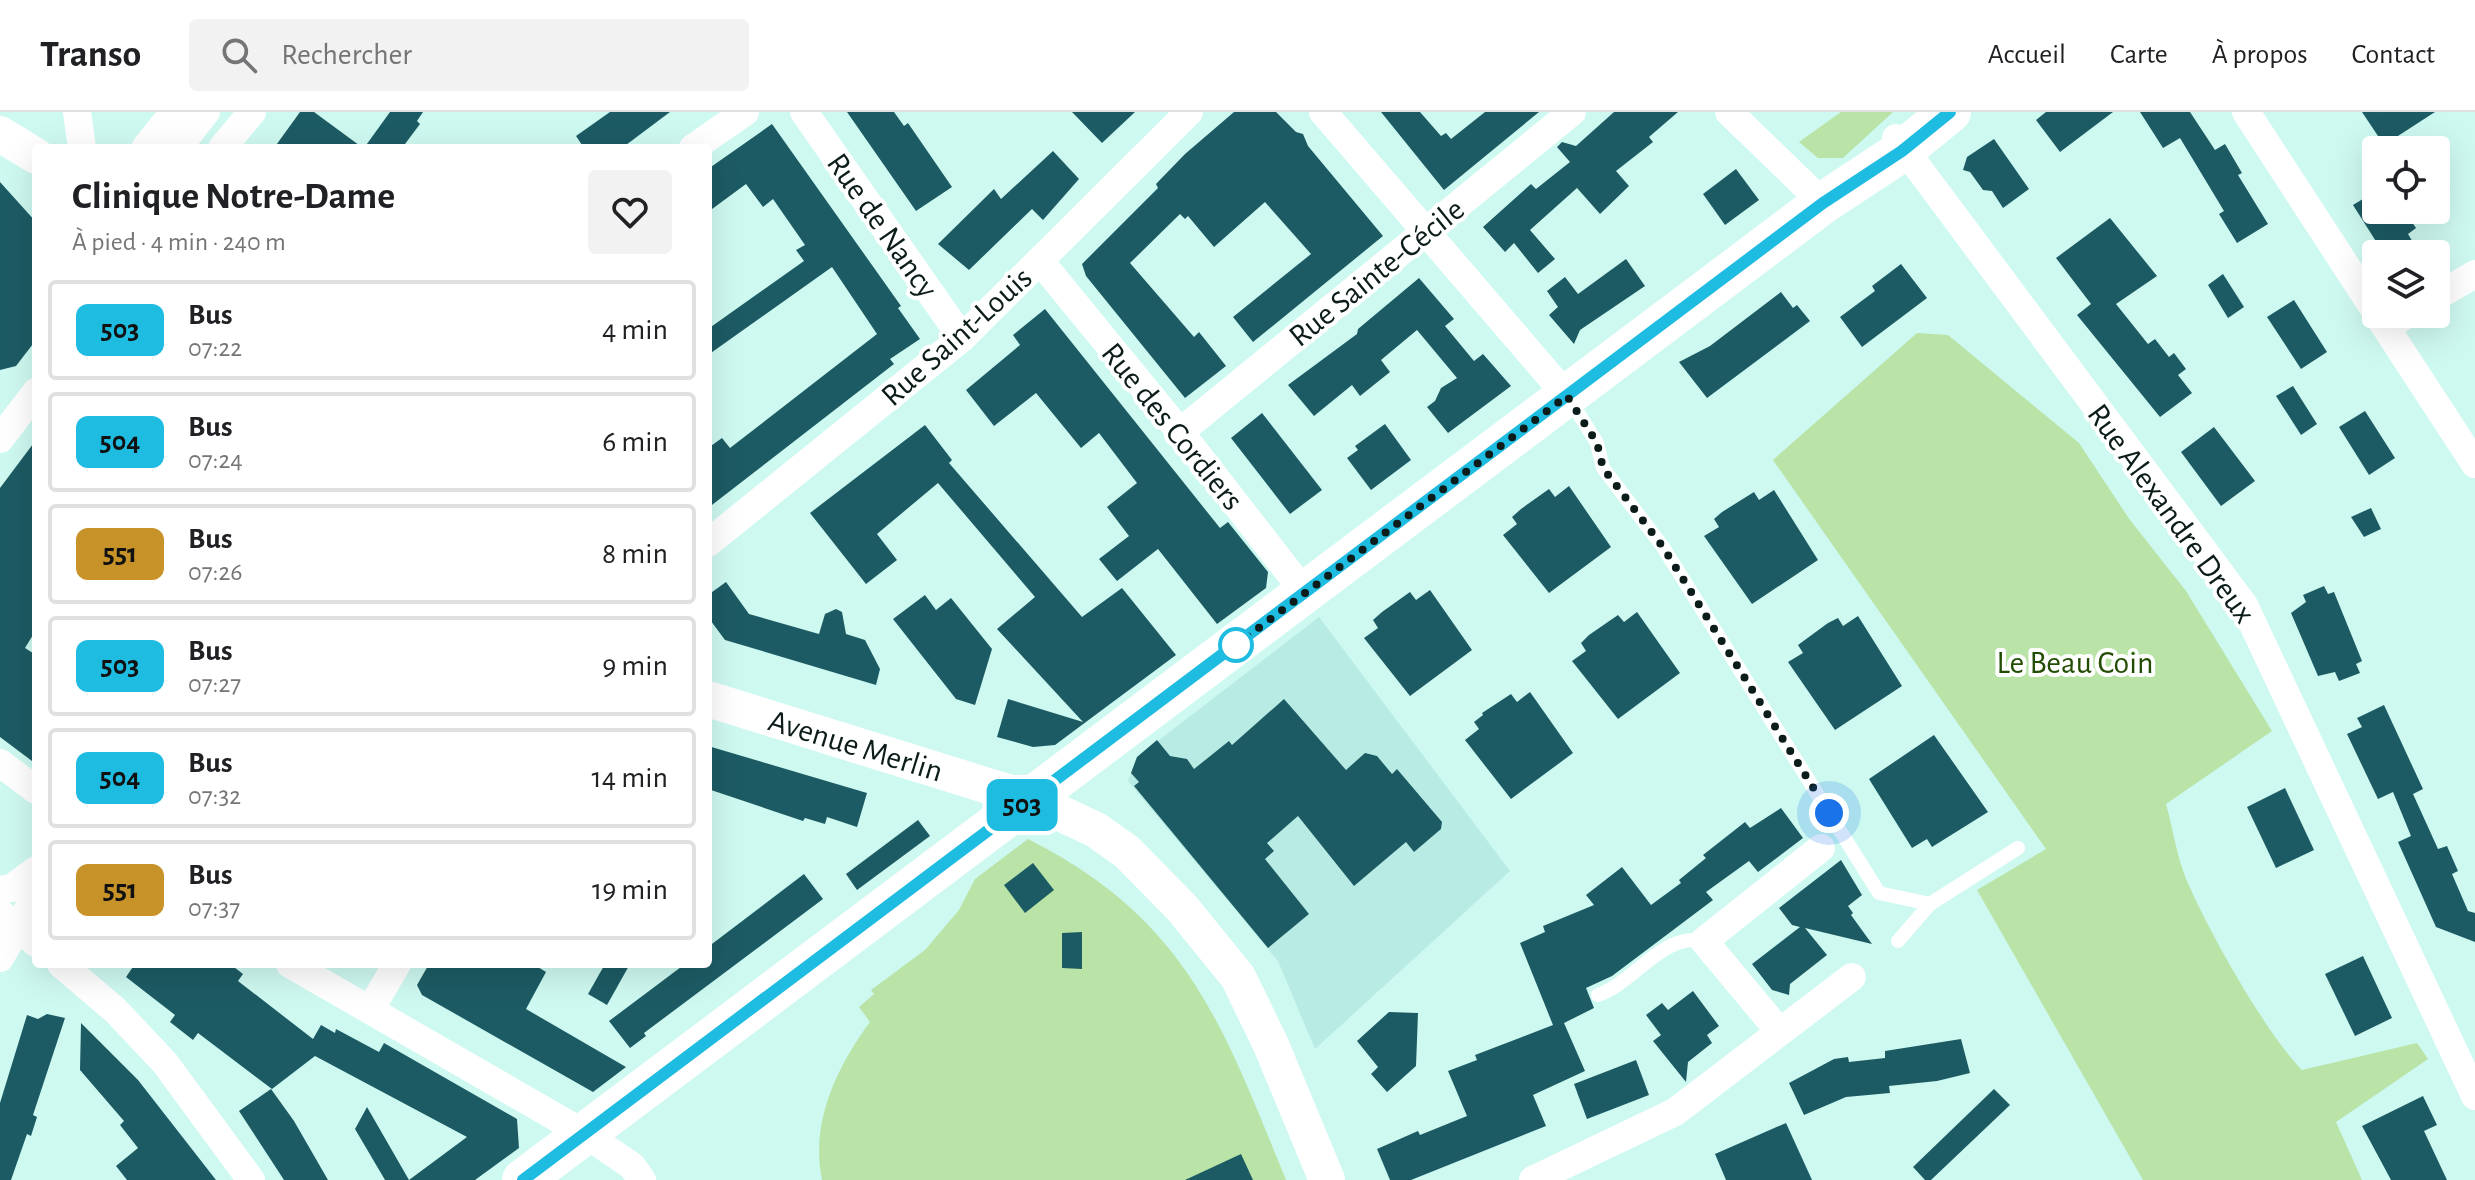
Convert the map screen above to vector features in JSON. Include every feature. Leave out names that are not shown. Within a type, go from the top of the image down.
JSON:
[{"type":"main road","points":[[523,1180],[1823,203],[1907,133],[1950,112]]},
{"type":"street","points":[[148,144],[174,112]]},
{"type":"street","points":[[164,144],[189,112]]},
{"type":"street","points":[[181,144],[206,112]]},
{"type":"street","points":[[225,144],[252,112]]},
{"type":"street","points":[[699,144],[745,112]]},
{"type":"street","name":"Rue de Nancy","points":[[804,112],[962,338]]},
{"type":"street","name":"Rue Saint-Louis","points":[[712,540],[962,338],[1189,112]]},
{"type":"street","points":[[1323,112],[1567,396]]},
{"type":"street","name":"Rue Sainte-Cécile","points":[[1180,432],[1572,112]]},
{"type":"street","points":[[1729,112],[1823,203]]},
{"type":"street","points":[[2246,112],[2362,281]]},
{"type":"street","name":"Rue Alexandre Dreux","points":[[1907,133],[2244,605],[2475,1096]]},
{"type":"street","points":[[0,134],[32,154]]},
{"type":"street","name":"Rue des Cordiers","points":[[1040,261],[1180,432],[1305,593]]},
{"type":"street","points":[[2450,289],[2475,274]]},
{"type":"street","points":[[2394,328],[2475,464]]},
{"type":"street","points":[[0,439],[32,397]]},
{"type":"street","name":"Avenue Merlin","points":[[712,700],[1030,799],[1096,830],[1127,852],[1182,908],[1238,977],[1271,1045],[1327,1180]]},
{"type":"street","points":[[0,763],[32,787]]},
{"type":"street","points":[[1779,1031],[1704,941],[1821,848]]},
{"type":"street","points":[[0,890],[12,888],[32,873]]},
{"type":"street","points":[[0,958],[32,902]]},
{"type":"street","points":[[66,968],[115,1010],[165,1063],[251,1180]]},
{"type":"street","points":[[297,968],[585,1134],[632,1166],[642,1180]]},
{"type":"street","points":[[370,1010],[395,968]]},
{"type":"street","points":[[1533,1180],[1675,1112],[1852,977]]},
{"type":"lane","points":[[1567,396],[1597,443],[1603,468],[1663,547],[1879,893],[1930,904]]},
{"type":"lane","points":[[1898,941],[1930,904],[2018,848]]},
{"type":"lane","points":[[1598,995],[1629,979],[1669,946],[1687,937],[1704,941]]},
{"type":"shaded area","points":[[1319,617],[1510,871],[1315,1049],[1278,961],[1128,781],[1137,757]]},
{"type":"green space","points":[[1841,112],[1893,112],[1843,158],[1818,158],[1799,142]]},
{"type":"green space","name":"Le Beau Coin","points":[[1917,333],[1948,335],[2079,443],[2130,520],[2186,591],[2272,731],[2166,804],[2178,853],[2196,902],[2255,1007],[2302,1070],[2417,1043],[2428,1059],[2336,1122],[2362,1180],[2143,1180],[1977,890],[2046,849],[1773,460]]},
{"type":"green space","points":[[1028,839],[1082,871],[1127,905],[1163,941],[1193,981],[1218,1025],[1286,1180],[822,1180],[820,1137],[829,1096],[837,1076],[870,1022],[859,1007],[874,994],[871,990],[925,950],[959,910],[975,879]]},
{"type":"building","points":[[300,112],[314,112],[358,144],[277,144]]},
{"type":"building","points":[[390,112],[423,112],[417,121],[420,124],[405,144],[367,144]]},
{"type":"building","points":[[610,112],[670,112],[627,144],[581,144],[576,136]]},
{"type":"building","points":[[847,112],[894,112],[904,126],[908,123],[952,187],[916,211]]},
{"type":"building","points":[[1072,112],[1135,112],[1102,143]]},
{"type":"building","points":[[1234,112],[1276,112],[1296,132],[1303,134],[1308,146],[1383,236],[1253,342],[1233,317],[1311,254],[1265,202],[1214,247],[1188,216],[1185,219],[1180,214],[1130,263],[1194,337],[1199,332],[1226,366],[1185,398],[1086,276],[1082,264],[1158,188],[1156,184],[1185,154]]},
{"type":"building","points":[[1381,112],[1420,112],[1441,136],[1446,133],[1451,139],[1485,112],[1539,112],[1444,190]]},
{"type":"building","points":[[1614,112],[1678,112],[1649,137],[1653,142],[1616,171],[1629,186],[1600,214],[1577,188],[1530,230],[1555,259],[1538,273],[1514,243],[1505,252],[1483,227],[1531,184],[1536,189],[1570,162],[1557,147],[1562,142],[1576,146]]},
{"type":"building","points":[[2046,112],[2113,112],[2060,152],[2036,120]]},
{"type":"building","points":[[2140,112],[2190,112],[2215,150],[2225,144],[2242,173],[2238,175],[2268,224],[2237,243],[2219,214],[2224,211],[2180,138],[2163,148]]},
{"type":"building","points":[[2362,112],[2435,112],[2398,136],[2378,136]]},
{"type":"building","points":[[772,124],[901,306],[898,308],[920,339],[890,359],[894,364],[712,505],[712,445],[722,438],[730,448],[877,334],[832,267],[712,352],[712,326],[804,261],[796,250],[805,245],[773,199],[763,207],[746,184],[712,209],[712,166]]},
{"type":"building","points":[[1994,139],[2029,189],[2003,208],[1992,191],[1983,190],[1970,172],[1963,170],[1967,157]]},
{"type":"building","points":[[1053,151],[1079,179],[1043,220],[1032,209],[969,270],[938,244],[994,189],[1001,199]]},
{"type":"building","points":[[1736,169],[1759,200],[1725,225],[1703,194]]},
{"type":"building","points":[[0,182],[32,218],[32,345],[16,366],[0,370]]},
{"type":"building","points":[[2362,200],[2362,219],[2353,205]]},
{"type":"building","points":[[2110,218],[2157,276],[2116,304],[2148,344],[2155,339],[2169,357],[2174,353],[2186,369],[2178,375],[2192,393],[2160,417],[2077,315],[2091,304],[2056,258]]},
{"type":"building","points":[[2365,224],[2413,224],[2416,228],[2408,234],[2412,240],[2375,240]]},
{"type":"building","points":[[1626,259],[1645,286],[1580,330],[1574,344],[1549,315],[1558,307],[1547,291],[1565,277],[1578,294]]},
{"type":"building","points":[[1901,264],[1927,298],[1862,347],[1840,317],[1875,291],[1872,286]]},
{"type":"building","points":[[2223,274],[2244,307],[2228,318],[2208,285]]},
{"type":"building","points":[[1419,278],[1454,319],[1445,326],[1474,361],[1483,354],[1511,386],[1448,433],[1427,407],[1435,401],[1441,388],[1457,378],[1417,330],[1381,360],[1390,372],[1360,396],[1352,385],[1314,416],[1288,385],[1357,334],[1358,329]]},
{"type":"building","points":[[1781,292],[1793,308],[1797,305],[1810,321],[1707,398],[1679,362],[1710,346]]},
{"type":"building","points":[[2294,300],[2327,352],[2301,369],[2267,317]]},
{"type":"building","points":[[1045,309],[1220,528],[1228,522],[1268,572],[1266,588],[1217,624],[1158,549],[1117,581],[1099,559],[1129,536],[1107,507],[1137,483],[1099,433],[1081,448],[1036,393],[994,426],[966,390],[1020,345],[1013,335]]},
{"type":"building","points":[[2293,386],[2317,424],[2301,435],[2276,396]]},
{"type":"building","points":[[2365,411],[2395,458],[2369,475],[2339,427]]},
{"type":"building","points":[[1262,413],[1322,490],[1290,514],[1231,438]]},
{"type":"building","points":[[1385,424],[1411,460],[1371,490],[1347,458],[1358,450],[1355,446]]},
{"type":"building","points":[[925,425],[952,460],[949,463],[1082,617],[1122,588],[1176,655],[1055,745],[1033,747],[997,737],[1008,699],[1083,722],[997,629],[1035,597],[938,483],[877,534],[897,560],[866,584],[810,513]]},
{"type":"building","points":[[2214,427],[2255,481],[2221,506],[2181,452]]},
{"type":"building","points":[[32,445],[32,637],[25,648],[32,652],[32,761],[0,737],[0,488]]},
{"type":"building","points":[[1569,486],[1611,547],[1549,593],[1503,535],[1517,524],[1512,517],[1521,509],[1549,489],[1555,497]]},
{"type":"building","points":[[1774,490],[1818,560],[1752,604],[1704,536],[1719,527],[1714,519],[1722,512],[1754,492],[1759,500]]},
{"type":"building","points":[[2371,508],[2381,529],[2364,537],[2351,517]]},
{"type":"building","points":[[726,582],[749,614],[819,634],[825,614],[836,609],[842,612],[846,634],[865,640],[880,669],[876,685],[725,640],[712,622],[712,592]]},
{"type":"building","points":[[2324,586],[2328,594],[2334,592],[2362,661],[2356,664],[2360,673],[2339,681],[2335,672],[2318,676],[2291,613],[2306,602],[2303,595]]},
{"type":"building","points":[[1430,590],[1472,650],[1410,696],[1364,638],[1378,628],[1373,620],[1382,612],[1410,592],[1416,600]]},
{"type":"building","points":[[925,595],[936,610],[951,598],[992,649],[975,705],[956,699],[893,619]]},
{"type":"building","points":[[1637,612],[1680,673],[1618,719],[1572,661],[1586,651],[1581,643],[1589,635],[1618,615],[1624,622]]},
{"type":"building","points":[[1858,616],[1902,686],[1835,730],[1788,662],[1803,653],[1798,645],[1828,623],[1838,618],[1843,626]]},
{"type":"building","points":[[1530,692],[1573,753],[1511,799],[1465,740],[1479,729],[1474,722],[1482,713],[1511,694],[1517,702]]},
{"type":"building","points":[[1284,699],[1346,770],[1365,753],[1377,756],[1392,774],[1397,769],[1442,822],[1441,829],[1414,852],[1406,842],[1354,886],[1298,816],[1267,843],[1274,851],[1265,859],[1309,914],[1268,948],[1134,786],[1139,782],[1131,773],[1137,757],[1157,740],[1170,756],[1187,759],[1194,769],[1229,741],[1232,745]]},
{"type":"building","points":[[2384,705],[2423,789],[2413,794],[2438,849],[2447,846],[2458,871],[2452,874],[2468,911],[2475,913],[2475,942],[2436,927],[2398,842],[2411,836],[2393,792],[2378,799],[2347,734],[2362,727],[2357,718]]},
{"type":"building","points":[[1934,735],[1988,812],[1932,847],[1927,839],[1912,848],[1869,779]]},
{"type":"building","points":[[712,747],[867,793],[857,827],[827,817],[825,824],[805,818],[803,821],[712,790]]},
{"type":"building","points":[[2285,788],[2314,850],[2276,868],[2247,807]]},
{"type":"building","points":[[1781,808],[1803,838],[1758,872],[1749,861],[1706,892],[1713,900],[1612,976],[1586,988],[1594,1008],[1564,1023],[1585,1071],[1533,1095],[1546,1126],[1411,1180],[1390,1180],[1377,1149],[1418,1131],[1420,1135],[1467,1116],[1448,1071],[1477,1060],[1475,1055],[1553,1025],[1520,943],[1545,932],[1543,926],[1594,905],[1586,895],[1622,867],[1651,905],[1681,883],[1679,880],[1706,858],[1703,855],[1745,822],[1750,828]]},
{"type":"building","points":[[918,820],[930,836],[857,890],[846,874]]},
{"type":"building","points":[[1841,860],[1862,895],[1848,906],[1853,913],[1851,915],[1872,944],[1805,928],[1827,955],[1790,984],[1789,995],[1772,990],[1752,964],[1800,927],[1792,925],[1779,908]]},
{"type":"building","points":[[1033,863],[1054,890],[1025,913],[1004,885]]},
{"type":"building","points":[[804,874],[823,899],[644,1033],[646,1036],[630,1048],[609,1021],[680,968],[712,968],[712,944]]},
{"type":"building","points":[[1082,932],[1082,969],[1062,968],[1062,933]]},
{"type":"building","points":[[2363,956],[2392,1018],[2355,1036],[2325,974]]},
{"type":"building","points":[[132,968],[235,968],[243,974],[238,981],[313,1039],[321,1025],[335,1033],[336,1029],[379,1052],[384,1043],[517,1119],[519,1148],[475,1180],[409,1180],[467,1137],[315,1056],[272,1089],[198,1033],[193,1040],[170,1022],[175,1015],[126,977]]},
{"type":"building","points":[[427,968],[540,968],[546,972],[526,1009],[626,1067],[593,1092],[422,995],[417,985]]},
{"type":"building","points":[[603,968],[628,968],[607,1005],[588,994]]},
{"type":"building","points":[[1693,991],[1719,1026],[1707,1035],[1712,1043],[1688,1062],[1686,1082],[1653,1041],[1661,1035],[1646,1015],[1662,1003],[1668,1010]]},
{"type":"building","points":[[1389,1012],[1418,1013],[1416,1066],[1387,1092],[1371,1074],[1378,1067],[1357,1041]]},
{"type":"building","points":[[47,1014],[65,1018],[33,1115],[37,1117],[31,1136],[27,1134],[11,1180],[0,1180],[0,1103],[27,1015],[38,1019]]},
{"type":"building","points":[[81,1023],[138,1080],[216,1180],[127,1180],[116,1166],[138,1148],[120,1125],[124,1121],[80,1070]]},
{"type":"building","points":[[1961,1039],[1970,1073],[1937,1081],[1889,1086],[1890,1093],[1846,1097],[1804,1115],[1789,1083],[1834,1059],[1848,1057],[1849,1062],[1885,1058],[1885,1051]]},
{"type":"building","points":[[1636,1060],[1649,1095],[1587,1119],[1574,1084]]},
{"type":"building","points":[[271,1089],[294,1121],[328,1180],[284,1180],[239,1111]]},
{"type":"building","points":[[1994,1089],[2010,1105],[1931,1180],[1925,1180],[1913,1167]]},
{"type":"building","points":[[2423,1096],[2437,1125],[2424,1131],[2447,1180],[2391,1180],[2362,1126]]},
{"type":"building","points":[[367,1107],[409,1180],[385,1180],[355,1129]]},
{"type":"building","points":[[1786,1123],[1812,1180],[1726,1180],[1715,1154]]},
{"type":"building","points":[[1241,1154],[1253,1180],[1185,1180]]},
{"type":"bus line","name":"503","points":[[523,1180],[1823,203],[1902,151],[1950,112]]},
{"type":"route","points":[[1236,645],[1567,396],[1597,443],[1603,468],[1663,547],[1829,813]]}]
